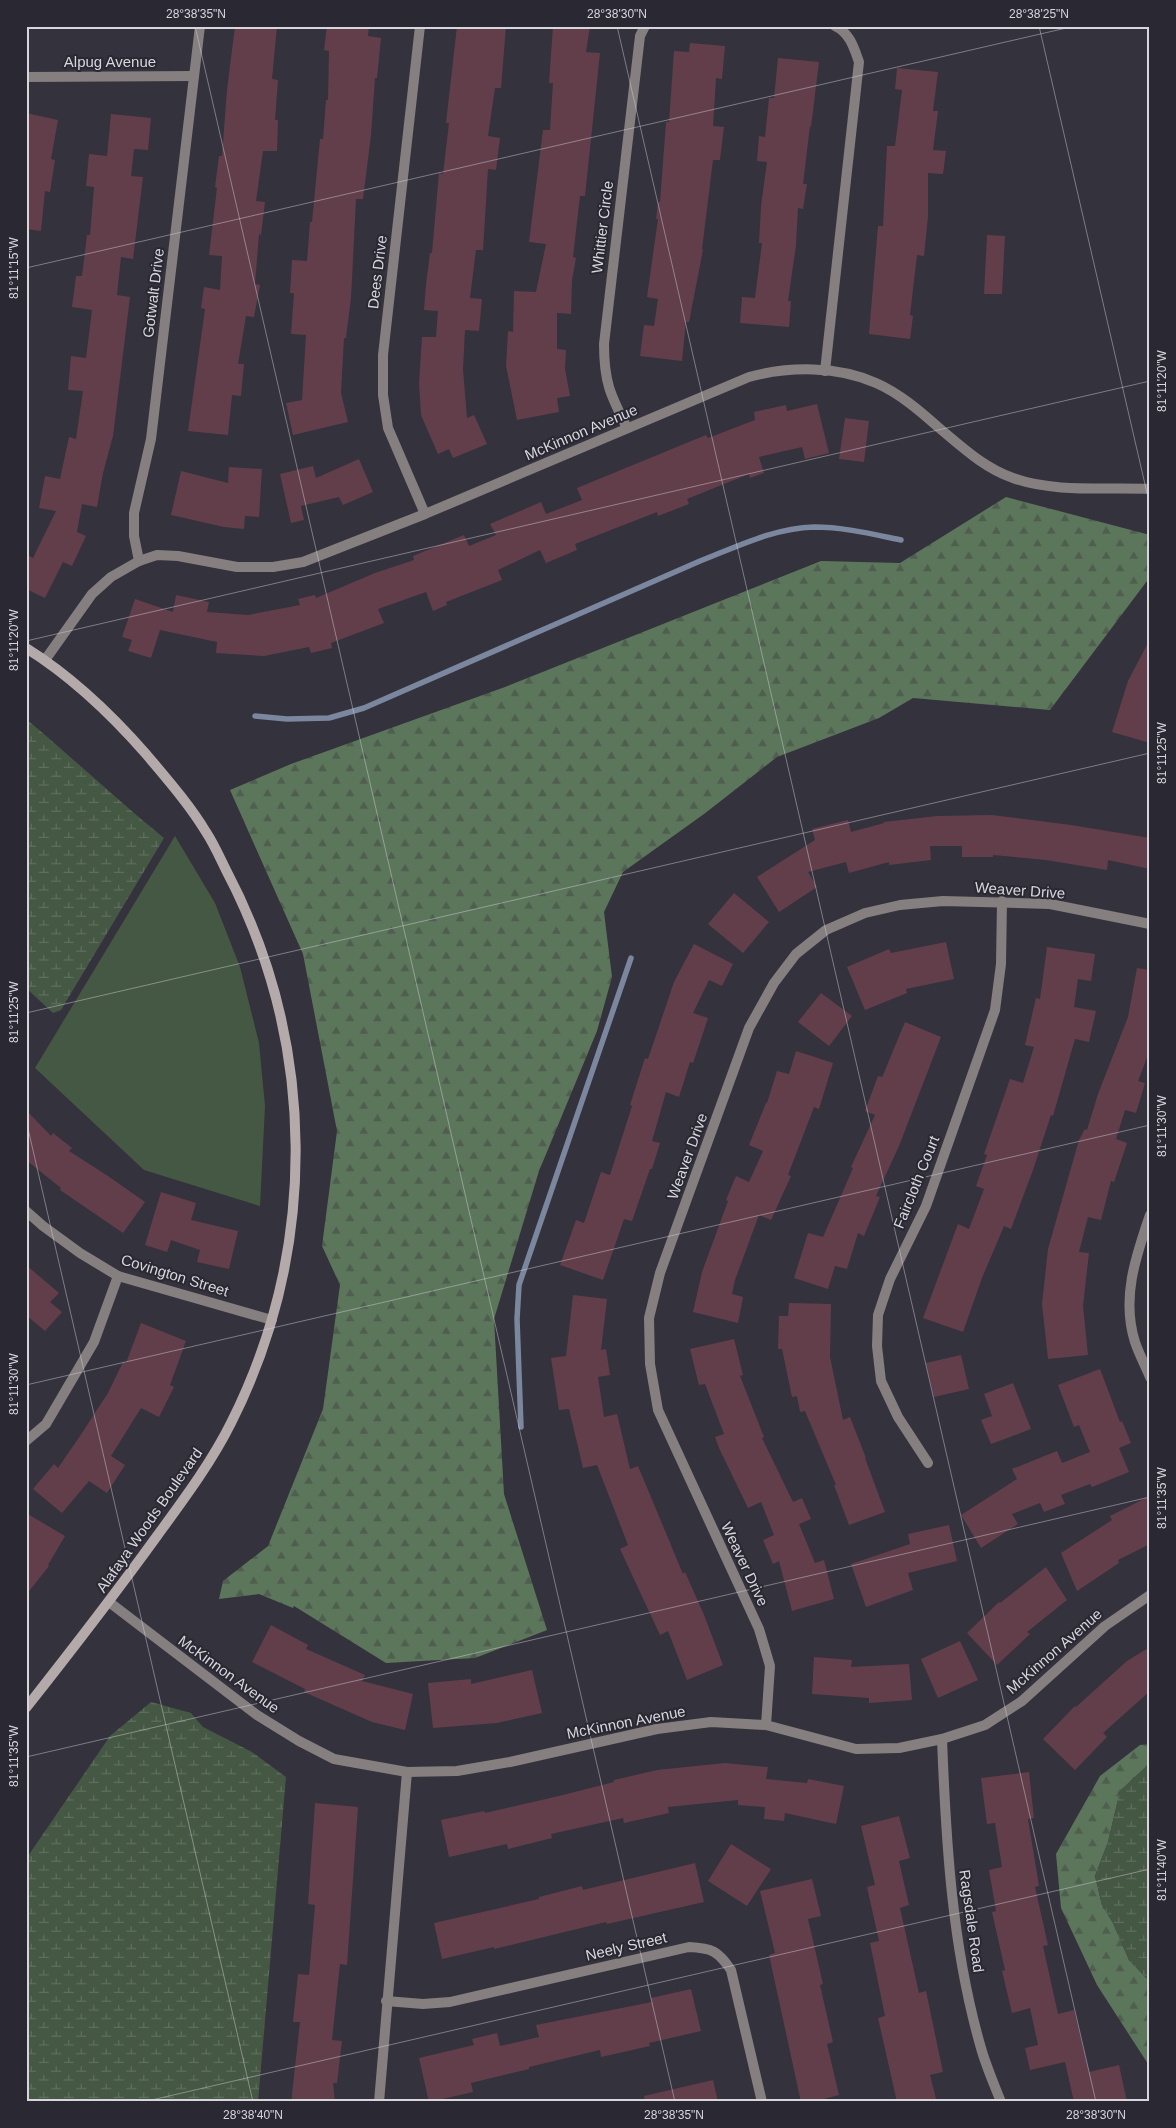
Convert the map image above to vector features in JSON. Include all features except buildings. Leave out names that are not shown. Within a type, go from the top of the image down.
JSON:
[{"type":"street","name":"Gotwalt Drive","points":[[139,561],[134,536],[134,512],[151,440],[200,26]]},
{"type":"street","name":"Dees Drive","points":[[420,26],[383,355],[383,395],[388,428],[425,514]]},
{"type":"street","name":"Whittier Circle","points":[[627,428],[609,392],[604,370],[604,344],[640,36],[645,26]]},
{"type":"street","points":[[825,371],[859,62],[852,43],[843,30],[835,26]]},
{"type":"street","name":"Alpug Avenue","points":[[26,77],[194,76]]},
{"type":"street","name":"McKinnon Avenue","points":[[45,660],[92,594],[111,577],[139,561],[157,555],[178,556],[237,567],[273,567],[295,563],[425,514],[749,377],[770,372],[794,369],[825,371],[854,375],[877,383],[905,400],[962,448],[991,468],[1015,479],[1052,486],[1150,489]]},
{"type":"street","name":"Alafaya Woods Boulevard","points":[[26,648],[45,660],[85,692],[130,736],[167,778],[206,832],[245,906],[271,975],[287,1046],[296,1115],[294,1203],[288,1257],[272,1320],[250,1381],[232,1422],[208,1466],[109,1602],[26,1708]]},
{"type":"street","name":"Weaver Drive","points":[[766,1725],[770,1666],[759,1629],[658,1410],[650,1364],[649,1318],[660,1273],[749,1028],[774,983],[796,954],[826,930],[865,913],[900,905],[943,901],[1002,901],[1050,904],[1150,924]]},
{"type":"street","name":"Faircloth Court","points":[[928,1463],[898,1417],[881,1382],[876,1346],[878,1315],[890,1279],[926,1206],[995,1010],[1001,964],[1002,901]]},
{"type":"street","name":"Covington Street","points":[[26,1211],[80,1253],[118,1276],[272,1320]]},
{"type":"street","points":[[1150,1214],[1135,1258],[1130,1284],[1129,1314],[1135,1341],[1150,1377]]},
{"type":"street","points":[[26,1441],[46,1424],[94,1342],[118,1276]]},
{"type":"street","name":"McKinnon Avenue","points":[[109,1602],[257,1715],[299,1741],[334,1759],[407,1772],[457,1771],[657,1728],[711,1722],[766,1725],[856,1749],[899,1748],[942,1739],[985,1725],[1022,1701],[1105,1626],[1150,1595]]},
{"type":"street","name":"Ragsdale Road","points":[[942,1739],[945,1816],[953,1910],[967,1990],[981,2049],[1001,2102]]},
{"type":"street","points":[[379,2102],[386,2001],[407,1772]]},
{"type":"street","name":"Neely Street","points":[[386,2001],[423,2004],[450,2002],[689,1946],[706,1948],[721,1956],[731,1970],[762,2102]]},
{"type":"green space","points":[[1006,497],[1150,535],[1150,577],[1050,710],[913,698],[879,718],[777,757],[704,814],[623,872],[604,912],[612,977],[597,1031],[539,1171],[494,1319],[504,1494],[547,1630],[475,1658],[386,1663],[294,1606],[293,1608],[259,1594],[219,1599],[223,1581],[268,1546],[323,1409],[340,1285],[322,1246],[337,1131],[303,954],[230,790],[291,764],[505,687],[821,561],[900,563]]},
{"type":"green space","points":[[26,719],[164,838],[61,1010],[53,1013],[26,988]]},
{"type":"green space","points":[[175,836],[215,903],[240,967],[259,1043],[265,1106],[260,1206],[144,1170],[35,1068]]},
{"type":"green space","points":[[151,1702],[191,1713],[203,1727],[252,1752],[286,1777],[258,2102],[26,2102],[26,1859],[110,1736]]},
{"type":"green space","points":[[1150,1744],[1150,1763],[1120,1791],[1108,1842],[1095,1876],[1102,1905],[1113,1923],[1129,1960],[1150,1982],[1150,2067],[1097,1985],[1061,1908],[1056,1854],[1100,1776],[1140,1745]]},
{"type":"green space","points":[[1150,1763],[1150,1982],[1129,1960],[1113,1923],[1102,1905],[1095,1876],[1108,1842],[1120,1791]]},
{"type":"waterway","points":[[255,716],[287,719],[329,718],[364,708],[700,561],[741,544],[784,531],[799,528],[825,527],[858,531],[901,540]]},
{"type":"waterway","points":[[521,1427],[517,1319],[519,1285],[631,958]]}]
